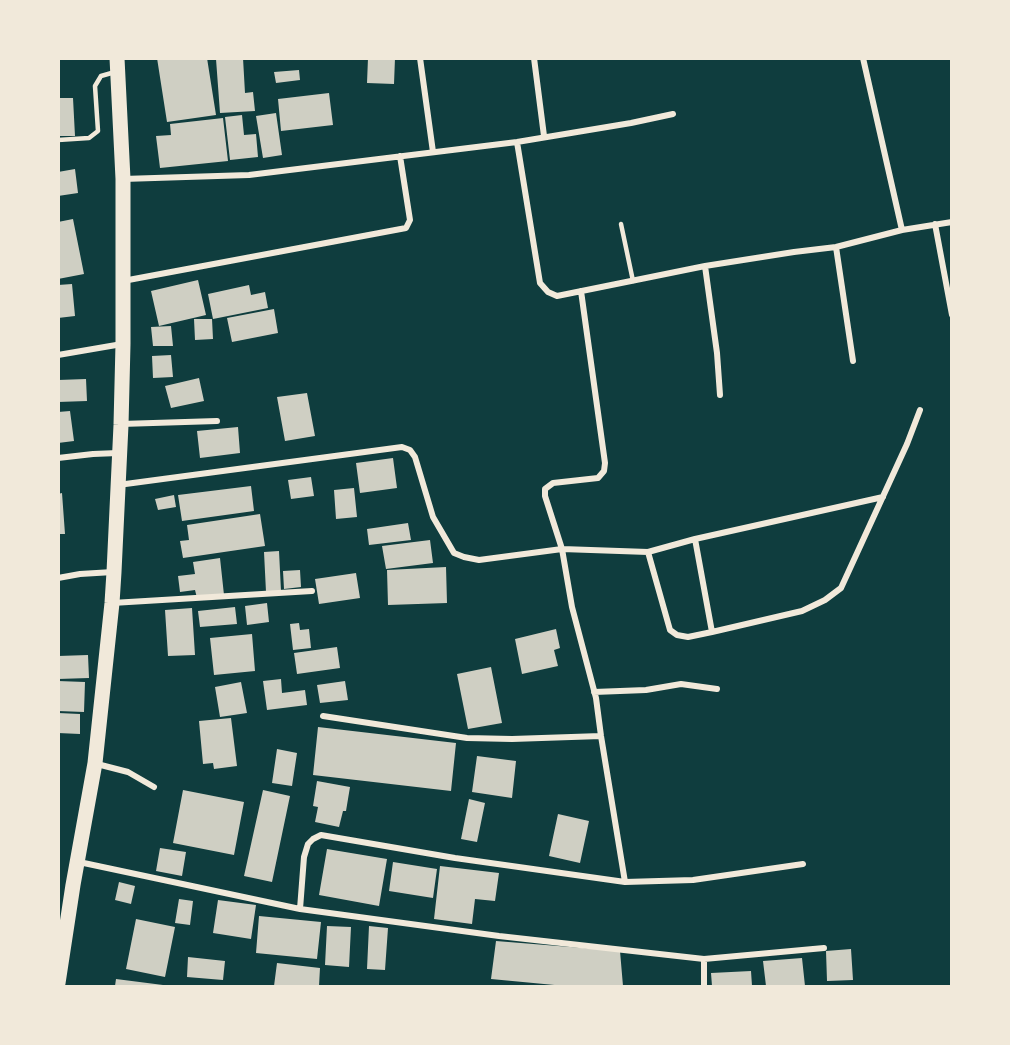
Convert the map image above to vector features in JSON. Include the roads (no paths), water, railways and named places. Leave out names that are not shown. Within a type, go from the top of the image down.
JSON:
[{"type":"main road","points":[[58,983],[95,763],[114,572],[123,344],[123,179],[117,65]]},
{"type":"street","points":[[420,58],[433,152]]},
{"type":"street","points":[[534,58],[544,136]]},
{"type":"street","points":[[863,58],[902,230]]},
{"type":"street","points":[[123,179],[249,175],[517,142],[673,114]]},
{"type":"street","points":[[517,142],[540,283],[548,292],[557,296],[705,266],[836,247],[902,230],[951,222]]},
{"type":"street","points":[[123,281],[406,228],[410,220],[400,156]]},
{"type":"street","points":[[935,224],[951,315]]},
{"type":"street","points":[[836,247],[853,361]]},
{"type":"street","points":[[705,266],[720,394]]},
{"type":"street","points":[[581,291],[605,467],[598,478],[553,483],[545,489],[545,496],[562,549],[572,607],[594,692],[625,882]]},
{"type":"street","points":[[58,355],[123,344]]},
{"type":"street","points":[[648,552],[670,630],[677,635],[688,636],[712,632],[802,611],[825,600],[841,588],[907,444],[920,410]]},
{"type":"street","points":[[121,424],[217,421]]},
{"type":"street","points":[[117,485],[402,447],[410,450],[415,457],[432,517],[454,553],[479,560],[562,549],[648,552],[695,539],[883,497]]},
{"type":"street","points":[[58,458],[119,453]]},
{"type":"street","points":[[695,539],[712,632]]},
{"type":"street","points":[[58,578],[114,572]]},
{"type":"street","points":[[112,603],[312,591]]},
{"type":"street","points":[[594,692],[646,690],[681,684],[717,689]]},
{"type":"street","points":[[323,716],[467,738],[601,736]]},
{"type":"street","points":[[95,763],[128,772],[154,787]]},
{"type":"street","points":[[300,909],[304,857],[313,838],[321,835],[454,858],[625,882],[693,880],[803,864]]},
{"type":"street","points":[[78,862],[300,909],[500,936],[704,959],[824,948]]},
{"type":"street","points":[[704,959],[704,987]]},
{"type":"lane","points":[[58,141],[89,138],[98,131],[95,86],[101,76],[117,65]]},
{"type":"lane","points":[[621,224],[633,281]]}]
